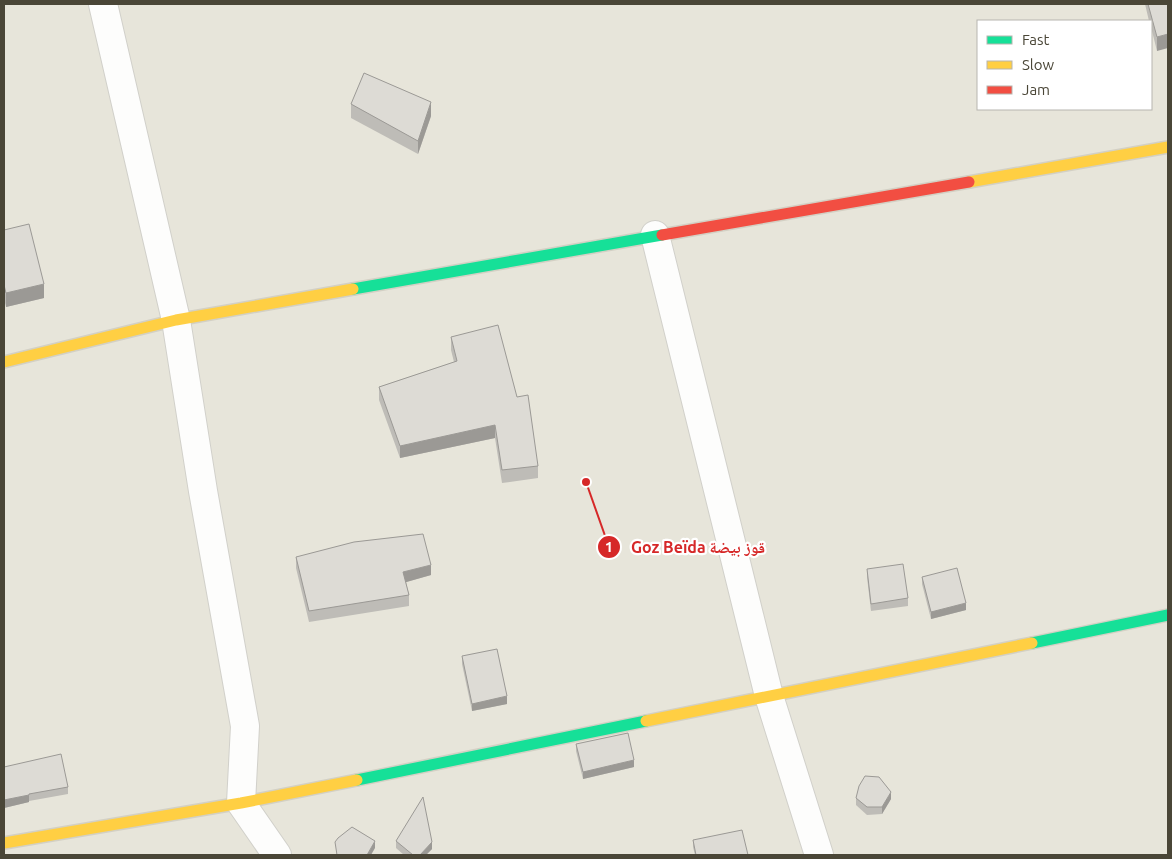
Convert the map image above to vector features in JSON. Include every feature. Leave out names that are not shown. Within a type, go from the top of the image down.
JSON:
[{"type":"street","points":[[103,4],[176,320],[203,491],[245,726],[241,803],[277,855]]},
{"type":"street","points":[[4,362],[176,320],[1168,147]]},
{"type":"street","points":[[655,235],[769,696],[819,855]]},
{"type":"street","points":[[4,843],[241,803],[1168,615]]},
{"type":"shaded area","points":[[4,4],[1168,4],[1168,855],[4,855]]},
{"type":"building","points":[[1148,4],[1168,4],[1168,34],[1157,37]]},
{"type":"building","points":[[364,73],[431,102],[418,141],[351,104]]},
{"type":"building","points":[[29,224],[44,284],[6,293],[4,285],[4,230]]},
{"type":"building","points":[[498,325],[517,397],[528,395],[538,466],[502,470],[495,425],[400,446],[379,387],[457,361],[451,337]]},
{"type":"building","points":[[423,534],[431,565],[403,572],[409,595],[309,611],[296,557],[354,542]]},
{"type":"building","points":[[903,564],[908,598],[871,604],[867,569]]},
{"type":"building","points":[[957,568],[966,603],[931,612],[922,577]]},
{"type":"building","points":[[497,649],[507,696],[472,704],[462,656]]},
{"type":"building","points":[[628,733],[634,760],[583,772],[576,744]]},
{"type":"building","points":[[61,754],[68,787],[4,800],[4,767]]},
{"type":"building","points":[[865,776],[879,777],[891,792],[882,807],[867,807],[856,798],[859,786]]},
{"type":"building","points":[[423,797],[432,842],[420,855],[413,855],[396,841]]},
{"type":"building","points":[[352,827],[375,841],[367,855],[337,855],[335,842]]},
{"type":"building","points":[[742,830],[748,855],[696,855],[693,840]]},
{"type":"traffic: fast","points":[[353,289],[662,235]]},
{"type":"traffic: fast","points":[[1032,643],[1168,615]]},
{"type":"traffic: fast","points":[[357,780],[646,721]]},
{"type":"traffic: slow","points":[[969,182],[1168,147]]},
{"type":"traffic: slow","points":[[4,362],[176,320],[353,289]]},
{"type":"traffic: slow","points":[[646,721],[1032,643]]},
{"type":"traffic: slow","points":[[4,843],[241,803],[357,780]]},
{"type":"traffic: jam","points":[[662,235],[969,182]]},
{"type":"place","name":"Goz Beïda قوز بيضة","points":[[586,482]]}]
